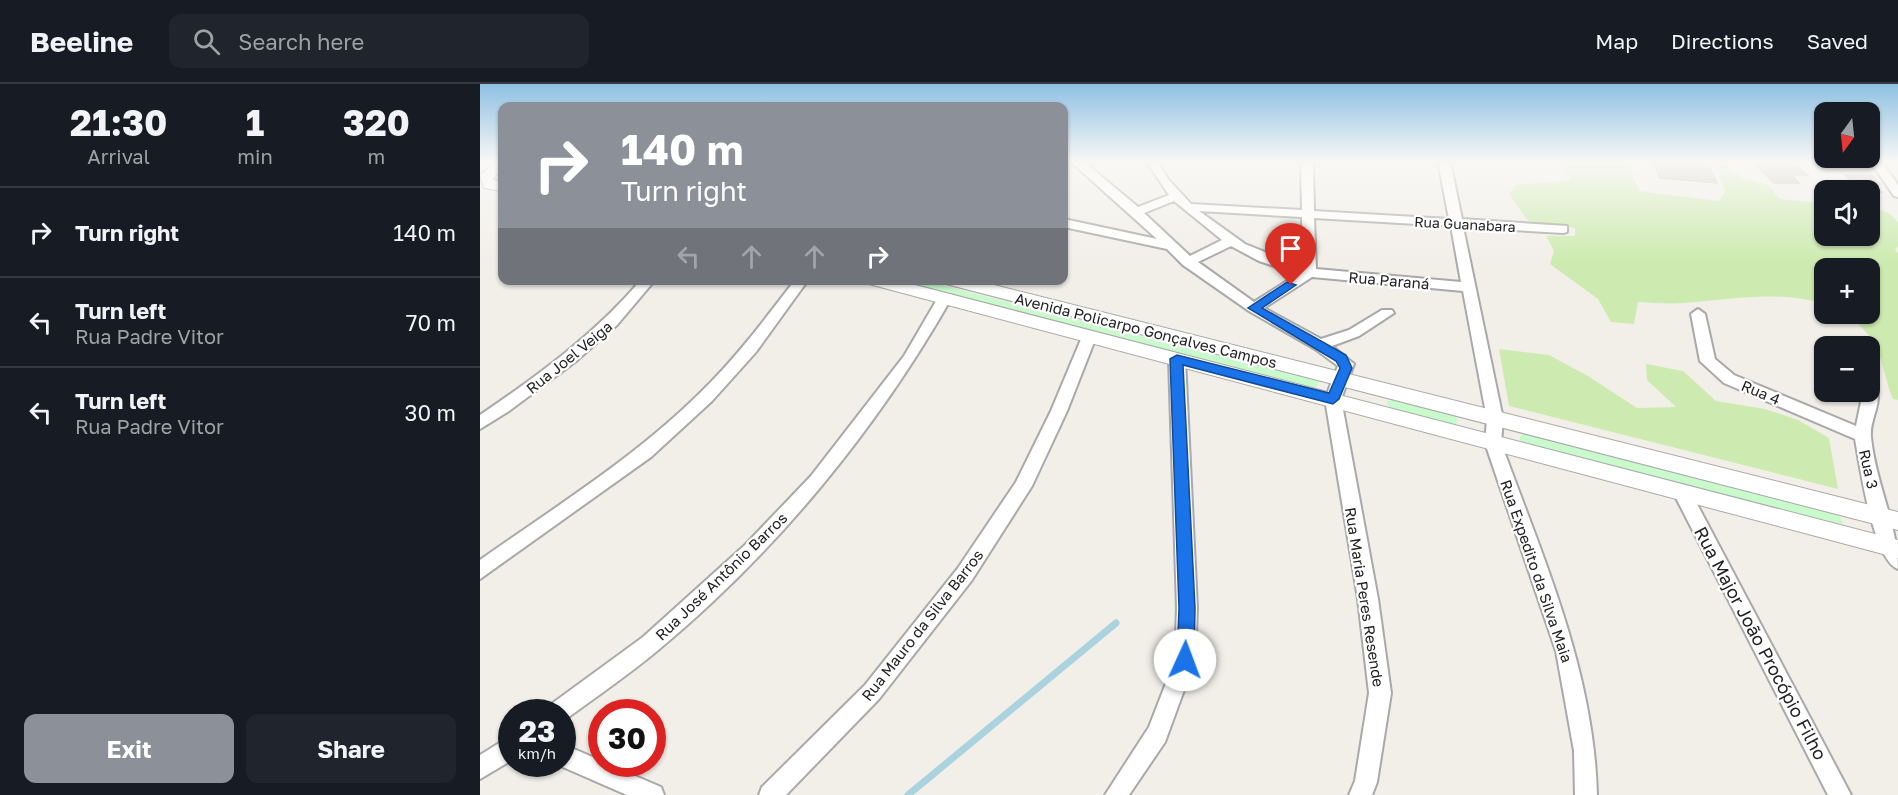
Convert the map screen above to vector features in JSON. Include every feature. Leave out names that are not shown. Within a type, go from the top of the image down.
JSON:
[{"type":"street","points":[[1114,194],[1188,262],[1254,308],[1341,358],[1346,364],[1333,399]]},
{"type":"street","name":"Rua Paraná","points":[[1173,194],[1231,241],[1263,259],[1287,268],[1309,273],[1470,287]]},
{"type":"street","points":[[1254,308],[1309,273],[1308,194]]},
{"type":"street","name":"Rua Expedito da Silva Maia","points":[[1451,194],[1495,418],[1493,443],[1566,651],[1585,751],[1586,795]]},
{"type":"street","points":[[1136,212],[1175,197]]},
{"type":"street","name":"Rua Guanabara","points":[[1188,207],[1563,229]]},
{"type":"street","points":[[1068,224],[1172,247]]},
{"type":"street","points":[[1188,262],[1231,241]]},
{"type":"street","name":"Rua Joel Veiga","points":[[480,423],[535,387],[599,336],[645,285]]},
{"type":"street","points":[[480,571],[645,452],[706,398],[751,348],[798,285]]},
{"type":"street","name":"Avenida Policarpo Gonçalves Campos","points":[[893,285],[1682,492],[1894,552]]},
{"type":"street","name":"Avenida Policarpo Gonçalves Campos","points":[[972,285],[1889,519]]},
{"type":"street","name":"Rua José Antônio Barros","points":[[576,699],[650,644],[752,551],[817,481],[909,359],[944,299]]},
{"type":"street","points":[[1320,345],[1354,333],[1387,313]]},
{"type":"street","name":"Rua 4","points":[[1698,314],[1708,361],[1729,379],[1862,435]]},
{"type":"street","name":"Rua Mauro da Silva Barros","points":[[770,795],[872,692],[965,574],[1023,486],[1059,411],[1089,337]]},
{"type":"street","points":[[1116,795],[1157,734],[1185,660],[1187,608],[1177,359]]},
{"type":"street","name":"Rua Maria Peres Resende","points":[[1333,399],[1368,599],[1380,693],[1366,782],[1360,795]]},
{"type":"street","name":"Rua 3","points":[[1870,402],[1862,435],[1889,519],[1894,552]]},
{"type":"street","name":"Rua Major João Procópio Filho","points":[[1682,492],[1840,795]]},
{"type":"street","points":[[480,768],[498,756]]},
{"type":"street","points":[[576,761],[653,795]]},
{"type":"green space","points":[[1509,194],[1664,194],[1719,201],[1724,194],[1776,194],[1780,199],[1814,202],[1814,246],[1880,246],[1880,210],[1890,214],[1898,222],[1898,246],[1895,250],[1898,253],[1898,400],[1893,399],[1890,392],[1880,357],[1880,336],[1869,336],[1858,324],[1880,324],[1880,258],[1814,258],[1814,302],[1772,296],[1679,303],[1638,302],[1634,324],[1611,322],[1598,299],[1550,264],[1554,251],[1546,236],[1575,236],[1575,228],[1528,221]]},
{"type":"green space","points":[[915,285],[941,285],[1317,380],[1319,383],[1315,388]]},
{"type":"green space","points":[[1499,349],[1549,355],[1588,376],[1637,408],[1676,407],[1647,380],[1646,364],[1683,371],[1716,401],[1765,409],[1798,420],[1829,438],[1838,489],[1509,406]]},
{"type":"green space","points":[[1394,400],[1452,415],[1457,418],[1457,423],[1452,425],[1394,410],[1387,405],[1387,401]]},
{"type":"green space","points":[[1524,434],[1839,515],[1843,523],[1840,525],[1525,444],[1520,440],[1520,436]]},
{"type":"waterway","points":[[908,795],[1116,623]]},
{"type":"route","points":[[1185,660],[1187,608],[1177,359],[1333,399],[1346,368],[1341,358],[1254,308],[1291,285]]}]
